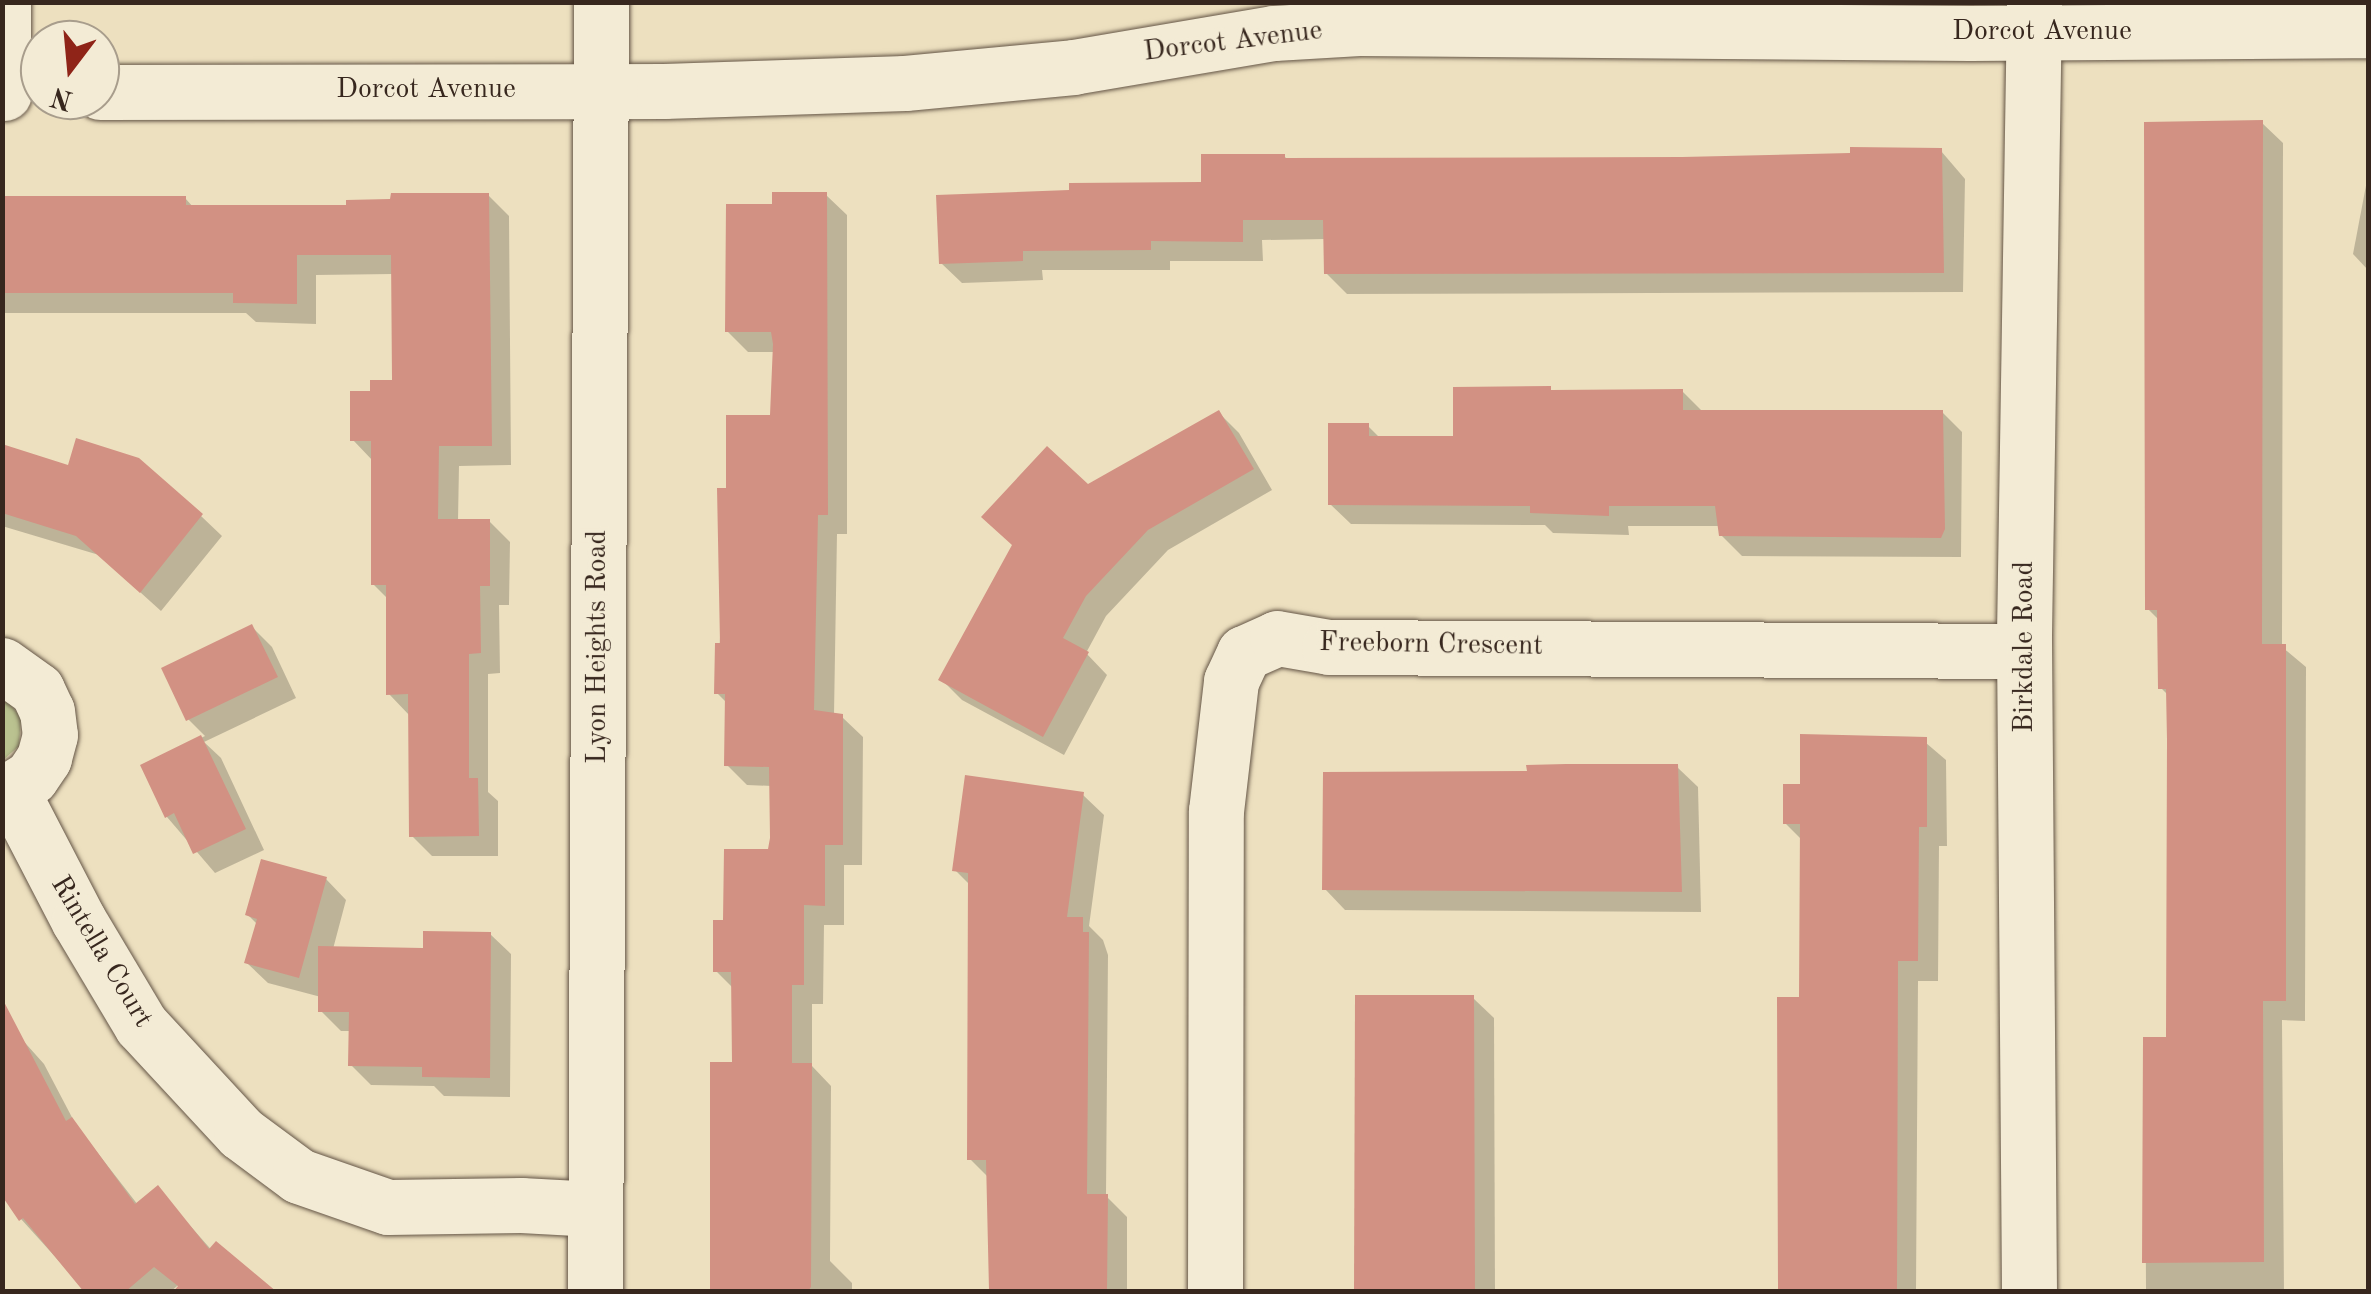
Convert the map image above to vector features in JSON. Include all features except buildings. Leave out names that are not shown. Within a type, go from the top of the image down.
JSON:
[{"type":"street","points":[[3,2],[16,93]]},
{"type":"street","name":"Lyon Heights Road","points":[[595,1292],[601,2]]},
{"type":"street","name":"Dorcot Avenue","points":[[120,92],[602,90],[974,79],[1188,44],[1359,28],[2034,18],[2368,30]]},
{"type":"street","name":"Birkdale Road","points":[[2029,1292],[2024,651],[2034,18]]},
{"type":"street","name":"Freeborn Crescent","points":[[1215,1292],[1216,811],[1220,742],[1230,682],[1244,653],[1277,638],[1329,647],[2024,651]]},
{"type":"street","name":"Rintella Court","points":[[2,665],[20,673],[37,690],[47,711],[50,735],[44,758],[31,777],[7,793],[141,1025],[241,1132],[299,1176],[388,1207],[521,1204],[595,1209]]},
{"type":"green space","points":[[3,696],[21,717],[19,746],[3,760]]}]
